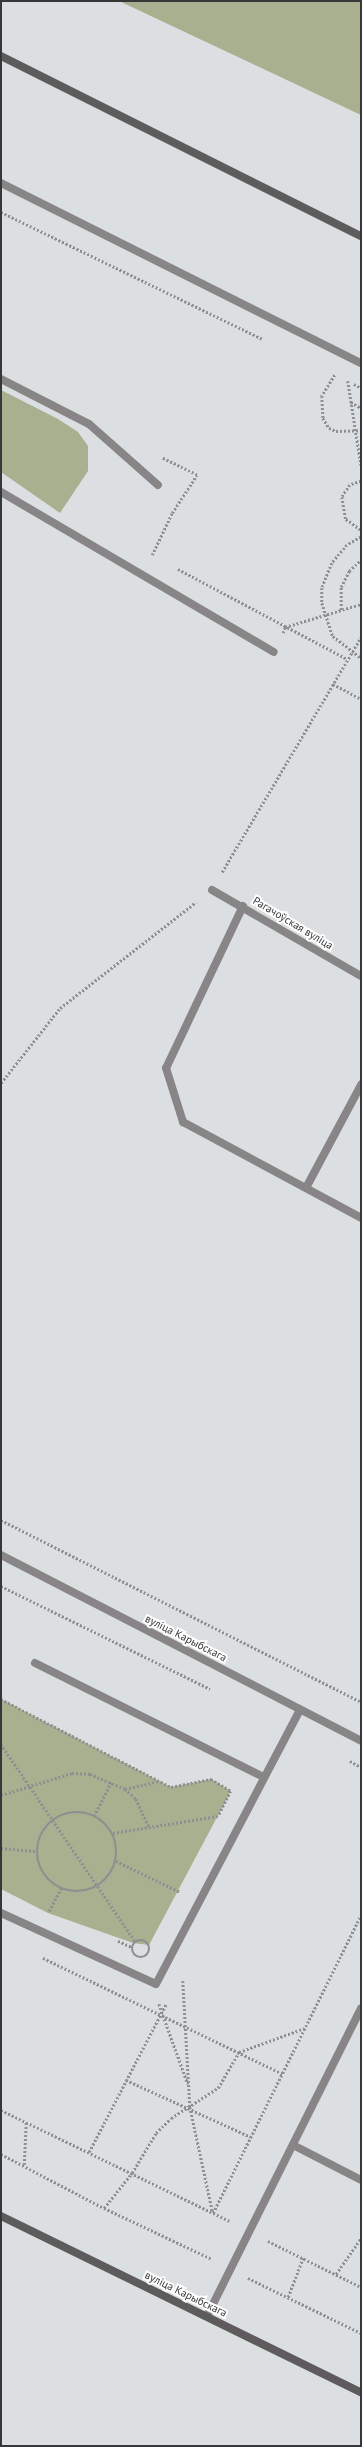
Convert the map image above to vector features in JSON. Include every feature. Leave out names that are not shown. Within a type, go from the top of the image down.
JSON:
[{"type":"street","points":[[1,56],[361,236]]},
{"type":"street","points":[[1,182],[361,363]]},
{"type":"street","points":[[1,379],[89,424],[158,485]]},
{"type":"street","points":[[1,492],[274,652]]},
{"type":"street","name":"Рагачоўская вуліца","points":[[212,890],[243,906],[361,976]]},
{"type":"street","points":[[243,906],[166,1068],[183,1122],[307,1186],[361,1218]]},
{"type":"street","points":[[307,1186],[361,1086]]},
{"type":"street","name":"вуліца Карыбскага","points":[[1,1555],[361,1741]]},
{"type":"street","points":[[35,1663],[264,1777]]},
{"type":"street","points":[[1,1913],[156,1984],[300,1710]]},
{"type":"street","points":[[207,2316],[361,2008]]},
{"type":"street","points":[[293,2145],[361,2180]]},
{"type":"street","name":"вуліца Карыбскага","points":[[1,2216],[361,2392]]},
{"type":"path","points":[[1,212],[264,340]]},
{"type":"path","points":[[328,372],[361,388]]},
{"type":"path","points":[[335,375],[322,396],[322,418],[329,428],[336,431],[361,430]]},
{"type":"path","points":[[347,381],[361,465]]},
{"type":"path","points":[[350,402],[361,408]]},
{"type":"path","points":[[155,455],[197,475],[151,554],[157,558]]},
{"type":"path","points":[[361,481],[350,485],[342,497],[346,519],[361,530]]},
{"type":"path","points":[[361,537],[347,545],[327,574],[322,588],[324,615],[334,636],[351,653],[361,658]]},
{"type":"path","points":[[341,610],[341,587],[349,571],[361,560]]},
{"type":"path","points":[[171,565],[347,659]]},
{"type":"path","points":[[285,627],[361,604]]},
{"type":"path","points":[[1,1083],[60,1008],[212,890],[361,636]]},
{"type":"path","points":[[333,684],[361,699]]},
{"type":"path","points":[[1,1520],[361,1702]]},
{"type":"path","points":[[1,1586],[212,1690]]},
{"type":"path","points":[[1,1699],[171,1787],[211,1779],[231,1790],[215,1823]]},
{"type":"path","points":[[1,1744],[135,1941]]},
{"type":"path","points":[[348,1760],[361,1767]]},
{"type":"path","points":[[1,1795],[29,1785],[72,1773],[90,1774],[125,1789],[136,1799],[149,1827]]},
{"type":"path","points":[[125,1789],[160,1781]]},
{"type":"path","points":[[94,1816],[111,1782]]},
{"type":"path","points":[[72,1812],[94,1816],[113,1833],[116,1861],[110,1876],[98,1886],[83,1892],[61,1888],[44,1874],[37,1851],[43,1831],[53,1820],[72,1812]]},
{"type":"path","points":[[113,1833],[218,1816]]},
{"type":"path","points":[[1,1848],[37,1851]]},
{"type":"path","points":[[116,1861],[180,1892]]},
{"type":"path","points":[[176,1899],[184,1885]]},
{"type":"path","points":[[48,1914],[61,1888]]},
{"type":"path","points":[[213,2213],[361,1916]]},
{"type":"path","points":[[135,1941],[144,1940],[150,1948]]},
{"type":"path","points":[[135,1941],[131,1950],[134,1955],[144,1957]]},
{"type":"path","points":[[144,1957],[154,1941]]},
{"type":"path","points":[[36,1954],[161,2013],[283,2074]]},
{"type":"path","points":[[144,1957],[156,1984],[161,2013],[189,2086]]},
{"type":"path","points":[[182,1973],[190,2107],[213,2213]]},
{"type":"path","points":[[104,2208],[132,2173],[156,2133],[170,2118],[190,2107],[218,2088],[239,2052],[305,2028]]},
{"type":"path","points":[[126,2080],[190,2107],[251,2137]]},
{"type":"path","points":[[1,2110],[250,2231],[361,2287]]},
{"type":"path","points":[[24,2164],[26,2122]]},
{"type":"path","points":[[1,2154],[24,2164],[104,2208],[361,2333]]},
{"type":"path","points":[[336,2274],[361,2238]]},
{"type":"path","points":[[288,2297],[303,2258]]},
{"type":"green space","points":[[119,1],[361,1],[361,115]]},
{"type":"green space","points":[[1,390],[58,419],[78,432],[88,446],[88,471],[60,513],[1,472]]},
{"type":"green space","points":[[1,1699],[171,1787],[211,1779],[231,1791],[149,1945],[133,1943],[48,1913],[1,1889]]}]
